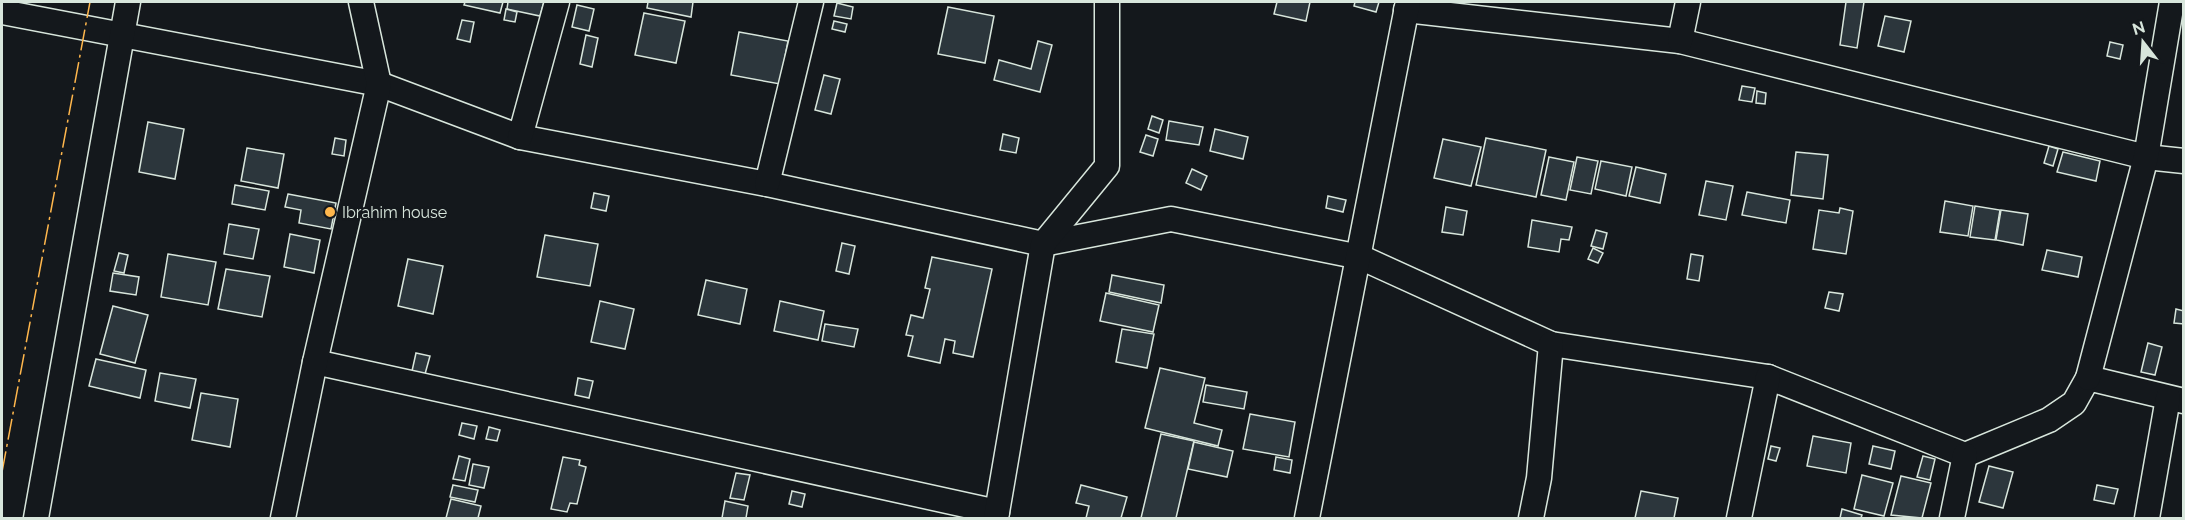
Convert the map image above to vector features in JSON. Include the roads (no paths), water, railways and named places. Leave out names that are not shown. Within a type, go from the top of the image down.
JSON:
[{"type":"street","points":[[36,519],[128,2]]},
{"type":"street","points":[[283,519],[315,362],[379,84],[361,2]]},
{"type":"street","points":[[520,137],[557,2]]},
{"type":"street","points":[[767,184],[811,2]]},
{"type":"street","points":[[315,362],[996,516],[1043,244],[1107,166],[1107,2]]},
{"type":"street","points":[[1680,41],[1688,2]]},
{"type":"street","points":[[2,12],[379,84],[520,137],[767,184],[1043,244],[1171,219],[1360,257],[1551,344],[1768,377],[1965,455],[2049,420],[2074,403],[2088,378],[2146,157],[2172,2]]},
{"type":"street","points":[[1307,519],[1360,257],[1407,6],[1680,41],[2146,157],[2184,160]]},
{"type":"street","points":[[1531,519],[1539,478],[1551,344]]},
{"type":"street","points":[[1739,519],[1768,377]]},
{"type":"street","points":[[2088,378],[2176,399],[2147,519]]},
{"type":"street","points":[[1952,519],[1965,455]]},
{"type":"place","name":"Ibrahim house","points":[[330,212]]}]
